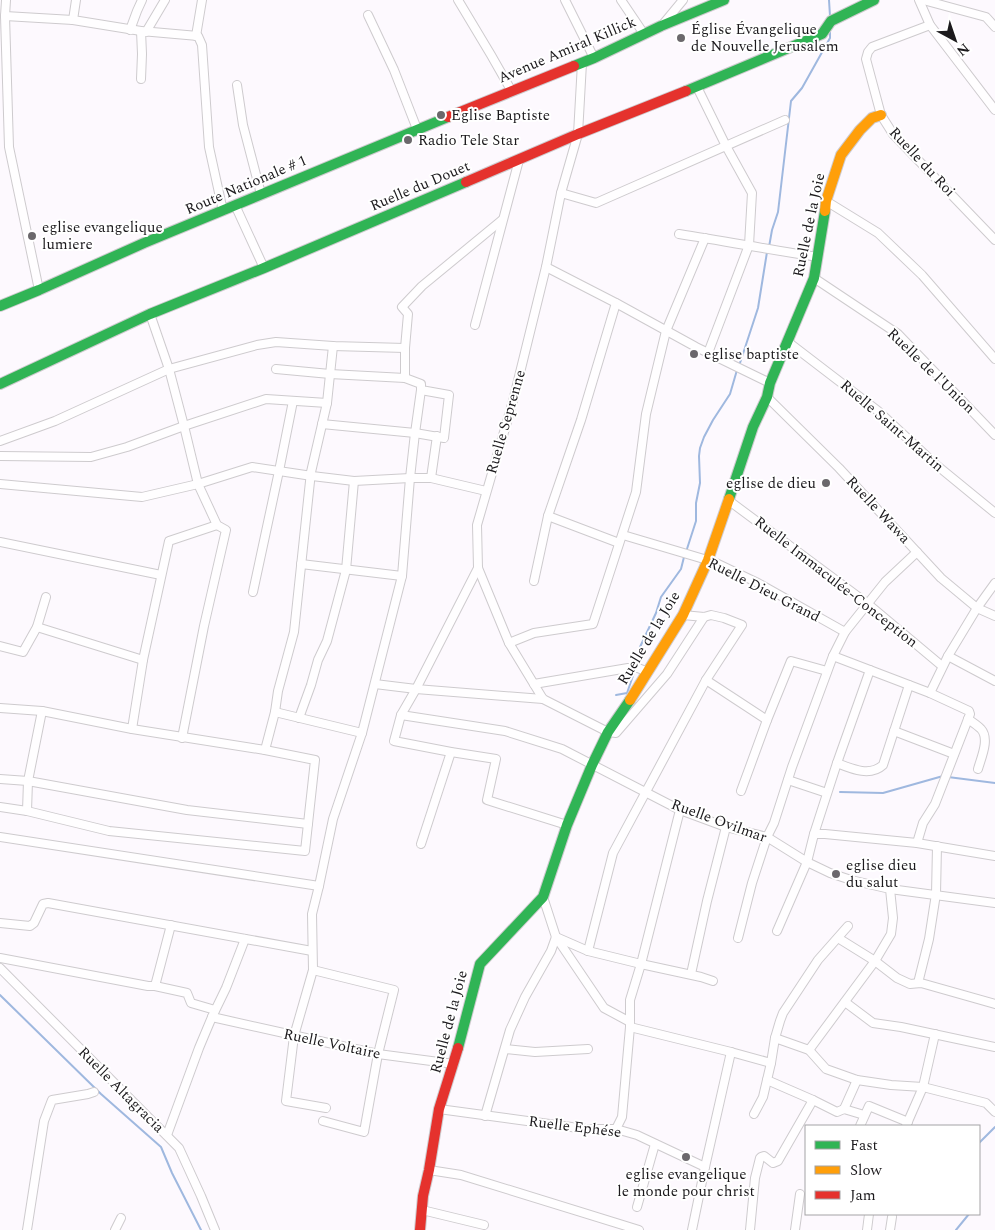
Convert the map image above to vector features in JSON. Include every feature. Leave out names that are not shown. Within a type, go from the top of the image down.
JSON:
[{"type":"street","points":[[6,0],[9,147],[40,290]]},
{"type":"street","points":[[73,20],[76,0]]},
{"type":"street","points":[[130,30],[142,0]]},
{"type":"street","points":[[142,79],[144,31],[165,0]]},
{"type":"street","points":[[196,36],[202,0]]},
{"type":"street","points":[[458,0],[511,90]]},
{"type":"street","points":[[565,0],[594,58]]},
{"type":"street","points":[[620,0],[644,34]]},
{"type":"street","points":[[661,26],[683,0]]},
{"type":"street","name":"Avenue Amiral Killick","points":[[449,116],[594,58],[661,26],[724,0]]},
{"type":"street","name":"Ruelle du Douet","points":[[0,384],[150,314],[264,268],[578,134],[697,87],[822,34],[831,20],[874,0]]},
{"type":"street","points":[[919,0],[930,25],[995,110]]},
{"type":"street","points":[[923,0],[986,17],[995,27]]},
{"type":"street","points":[[368,15],[394,70],[417,129]]},
{"type":"street","points":[[5,16],[73,20],[130,30],[196,36],[199,38],[202,43],[209,147],[223,210]]},
{"type":"street","name":"Ruelle du Roi","points":[[930,25],[872,48],[868,52],[866,59],[881,115],[892,134],[995,240]]},
{"type":"street","name":"Ruelle Seprenne","points":[[582,62],[578,134],[561,193],[546,267],[513,401],[477,525],[478,568],[510,644],[543,698],[608,732]]},
{"type":"street","points":[[237,85],[243,125],[261,194]]},
{"type":"street","points":[[697,87],[752,193],[749,245],[708,353]]},
{"type":"street","name":"Ruelle de la Joie","points":[[420,1230],[423,1196],[430,1170],[439,1109],[454,1064],[480,964],[544,897],[567,825],[608,732],[643,670],[683,615],[708,560],[753,427],[814,278],[826,201],[841,155],[872,118],[881,115]]},
{"type":"street","name":"Route Nationale # 1","points":[[0,306],[144,243],[449,116]]},
{"type":"street","points":[[561,193],[596,203],[785,120]]},
{"type":"street","points":[[0,146],[9,147]]},
{"type":"street","points":[[475,325],[519,160]]},
{"type":"street","points":[[826,201],[878,233],[922,275],[995,359]]},
{"type":"street","points":[[235,205],[264,268]]},
{"type":"street","points":[[405,378],[408,314],[402,307],[422,286],[502,220]]},
{"type":"street","points":[[679,234],[776,251],[818,256]]},
{"type":"street","points":[[510,644],[534,633],[593,624],[636,492],[646,414],[666,331],[705,238]]},
{"type":"street","points":[[546,267],[708,353],[770,383]]},
{"type":"street","name":"Ruelle de l'Union","points":[[814,278],[898,334],[995,435]]},
{"type":"street","points":[[534,581],[548,516],[581,420],[616,303]]},
{"type":"street","points":[[150,314],[169,369],[198,484],[217,525],[226,530],[204,626],[182,738]]},
{"type":"street","points":[[0,441],[55,421],[169,369],[257,345],[276,342],[405,348]]},
{"type":"street","name":"Ruelle Saint-Martin","points":[[788,342],[878,411],[934,463],[995,513]]},
{"type":"street","points":[[265,750],[294,632],[312,472],[327,403],[333,346]]},
{"type":"street","points":[[276,369],[405,378],[421,384],[410,478],[402,576],[362,733],[333,819],[312,914],[313,970],[294,1036],[286,1101],[326,1108]]},
{"type":"street","points":[[322,424],[415,433],[444,438],[449,395],[421,390]]},
{"type":"street","name":"Ruelle Wawa","points":[[766,397],[839,468],[940,578],[977,608],[995,616]]},
{"type":"street","points":[[0,456],[91,457],[266,399],[327,403]]},
{"type":"street","points":[[253,592],[293,401]]},
{"type":"street","points":[[431,478],[437,436]]},
{"type":"street","points":[[0,484],[142,497],[198,484],[252,467],[354,480],[431,478],[486,491]]},
{"type":"street","points":[[299,718],[318,660],[327,642],[346,570],[354,480]]},
{"type":"street","name":"Ruelle Immaculée-Conception","points":[[728,500],[868,604],[942,666]]},
{"type":"street","points":[[548,516],[619,543]]},
{"type":"street","points":[[132,729],[143,660],[169,541],[217,525]]},
{"type":"street","name":"Ruelle Dieu Grand","points":[[623,535],[708,560],[758,583],[845,632]]},
{"type":"street","points":[[0,542],[161,575]]},
{"type":"street","points":[[738,938],[752,883],[767,837],[774,823],[833,656],[845,632],[885,582],[917,552]]},
{"type":"street","points":[[301,564],[402,576]]},
{"type":"street","points":[[478,568],[416,690],[401,715],[394,741],[496,759],[487,800],[567,825]]},
{"type":"street","points":[[930,693],[942,666],[977,608],[995,583]]},
{"type":"street","points":[[0,646],[22,652],[37,628],[46,597]]},
{"type":"street","points":[[588,951],[613,854],[706,680],[742,625],[711,615],[704,617],[683,615]]},
{"type":"street","points":[[608,732],[616,733],[667,674],[704,617]]},
{"type":"street","points":[[37,628],[143,660]]},
{"type":"street","points":[[833,656],[930,693],[969,711],[970,714],[948,772],[935,804],[924,823],[917,843]]},
{"type":"street","points":[[948,656],[995,681]]},
{"type":"street","points":[[741,791],[791,661],[827,670]]},
{"type":"street","points":[[534,684],[628,668],[643,670]]},
{"type":"street","points":[[777,931],[807,862],[827,793],[870,670]]},
{"type":"street","points":[[706,680],[767,720]]},
{"type":"street","points":[[375,684],[416,690],[543,698]]},
{"type":"street","points":[[837,763],[859,771],[873,771],[883,765],[909,685]]},
{"type":"street","points":[[0,708],[42,711],[182,738],[265,750],[315,760],[305,851],[109,831],[0,806]]},
{"type":"street","points":[[27,812],[28,781],[42,711]]},
{"type":"street","points":[[275,712],[362,733]]},
{"type":"street","name":"Ruelle Ovilmar","points":[[401,715],[505,731],[562,749],[680,810],[726,827],[767,837],[807,862],[851,880],[890,889],[995,903]]},
{"type":"street","points":[[968,719],[982,730],[985,736],[978,769]]},
{"type":"street","points":[[894,731],[954,754]]},
{"type":"street","points":[[421,844],[451,752]]},
{"type":"street","points":[[0,779],[28,781],[187,810],[308,824]]},
{"type":"street","points":[[788,780],[827,793]]},
{"type":"street","points":[[616,1129],[622,1117],[630,1024],[630,1000],[680,810]]},
{"type":"street","points":[[691,974],[726,827]]},
{"type":"street","points":[[814,834],[917,843],[995,856]]},
{"type":"street","points":[[0,838],[319,886]]},
{"type":"street","points":[[918,983],[929,939],[936,894],[937,846]]},
{"type":"street","points":[[809,1050],[875,961],[891,934],[893,918],[890,889]]},
{"type":"street","points":[[544,897],[556,937],[604,1008],[630,1024],[770,1063]]},
{"type":"street","points":[[0,923],[30,926],[34,923],[43,904],[48,903],[312,951]]},
{"type":"street","points":[[0,958],[155,986],[171,925]]},
{"type":"street","points":[[754,1114],[763,1097],[783,1013],[818,960],[848,926]]},
{"type":"street","points":[[556,937],[588,951],[691,974],[713,981]]},
{"type":"street","points":[[485,1116],[510,1030],[525,997],[551,951],[556,937]]},
{"type":"street","points":[[838,938],[904,982],[910,984],[918,983],[995,1004]]},
{"type":"street","points":[[167,1136],[245,939]]},
{"type":"street","name":"Ruelle Altagracia","points":[[0,968],[179,1148],[215,1230]]},
{"type":"street","points":[[313,970],[394,990],[378,1054],[364,1132],[323,1121]]},
{"type":"street","name":"Ruelle Voltaire","points":[[155,986],[187,993],[191,1003],[214,1014],[294,1036],[378,1054],[454,1064]]},
{"type":"street","points":[[845,1002],[873,1023],[901,1027],[995,1048]]},
{"type":"street","points":[[860,1125],[868,1106],[907,1124],[923,1087],[935,1034]]},
{"type":"street","points":[[776,1038],[809,1050],[826,1068],[856,1080],[923,1087],[986,1103],[994,1111]]},
{"type":"street","points":[[505,1049],[535,1052],[588,1049]]},
{"type":"street","points":[[692,1230],[731,1052]]},
{"type":"street","points":[[767,1080],[837,1112],[844,1109],[864,1115]]},
{"type":"street","points":[[844,1109],[856,1080]]},
{"type":"street","points":[[27,1230],[44,1121],[52,1100],[94,1092]]},
{"type":"street","points":[[750,1230],[755,1178],[760,1158],[764,1156],[773,1163],[778,1161],[813,1100]]},
{"type":"street","name":"Ruelle Ephése","points":[[439,1109],[586,1129],[616,1129],[637,1135],[705,1167]]},
{"type":"street","points":[[637,1207],[655,1144]]},
{"type":"street","points":[[430,1170],[460,1175],[639,1230]]},
{"type":"street","points":[[795,1230],[800,1194]]},
{"type":"street","points":[[422,1210],[484,1225]]},
{"type":"street","points":[[867,1230],[869,1215]]},
{"type":"street","points":[[890,1230],[892,1217]]},
{"type":"street","points":[[115,1230],[121,1218]]},
{"type":"waterway","points":[[829,0],[830,16]]},
{"type":"waterway","points":[[769,247],[778,212],[791,101],[802,88],[830,38],[830,31]]},
{"type":"waterway","points":[[739,366],[758,308],[767,252]]},
{"type":"waterway","points":[[686,552],[696,521],[696,503],[700,483],[700,448],[713,420],[730,394],[737,370]]},
{"type":"waterway","points":[[636,665],[640,647],[656,613],[661,597],[681,569],[684,557]]},
{"type":"waterway","points":[[616,695],[627,693],[635,670]]},
{"type":"waterway","points":[[840,792],[883,793],[943,776]]},
{"type":"waterway","points":[[948,777],[995,783]]},
{"type":"waterway","points":[[0,995],[101,1094],[161,1147],[201,1230]]},
{"type":"waterway","points":[[980,1142],[995,1127]]},
{"type":"waterway","points":[[956,1230],[968,1215]]},
{"type":"traffic: fast","points":[[574,66],[661,26],[724,0]]},
{"type":"traffic: fast","points":[[686,91],[822,34],[831,21],[874,0]]},
{"type":"traffic: fast","points":[[0,306],[144,243],[448,117]]},
{"type":"traffic: fast","points":[[0,384],[150,314],[466,182]]},
{"type":"traffic: fast","points":[[729,499],[753,427],[767,397],[770,383],[814,278],[825,211]]},
{"type":"traffic: fast","points":[[458,1048],[480,964],[543,897],[567,825],[592,765],[608,732],[630,700]]},
{"type":"traffic: slow","points":[[825,211],[826,201],[841,155],[860,130],[872,118],[881,115]]},
{"type":"traffic: slow","points":[[630,700],[683,615],[708,560],[729,499]]},
{"type":"traffic: jam","points":[[448,117],[574,66]]},
{"type":"traffic: jam","points":[[466,182],[578,134],[686,91]]},
{"type":"traffic: jam","points":[[420,1230],[423,1196],[439,1109],[458,1048]]},
{"type":"place","name":"Église Évangelique de Nouvelle Jerusalem","points":[[681,38]]},
{"type":"place","name":"Eglise Baptiste","points":[[441,115]]},
{"type":"place","name":"Radio Tele Star","points":[[408,140]]},
{"type":"place","name":"eglise evangelique lumiere","points":[[32,236]]},
{"type":"place","name":"eglise baptiste","points":[[694,354]]},
{"type":"place","name":"eglise de dieu","points":[[826,483]]},
{"type":"place","name":"eglise dieu du salut","points":[[836,874]]},
{"type":"place","name":"eglise evangelique le monde pour christ","points":[[686,1157]]}]
